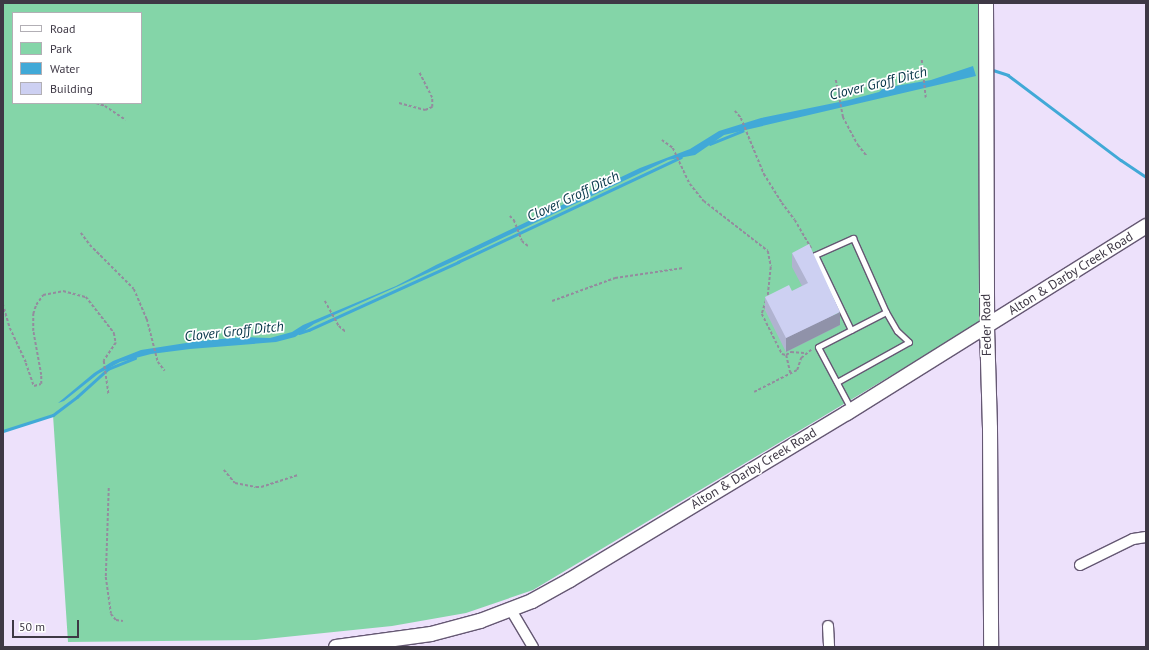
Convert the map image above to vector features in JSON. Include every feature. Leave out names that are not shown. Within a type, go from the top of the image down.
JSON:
[{"type":"main road","name":"Feder Road","points":[[986,3],[986,326],[990,436],[991,647]]},
{"type":"main road","name":"Alton & Darby Creek Road","points":[[336,647],[431,634],[511,610],[570,580],[852,410],[1146,226]]},
{"type":"street","points":[[1080,565],[1133,539],[1146,537]]},
{"type":"street","points":[[511,610],[533,647]]},
{"type":"street","points":[[828,626],[829,647]]},
{"type":"lane","points":[[837,382],[909,342],[897,331],[886,312],[853,238],[814,255],[851,330]]},
{"type":"lane","points":[[852,410],[818,346],[886,312]]},
{"type":"path","points":[[922,60],[926,98]]},
{"type":"path","points":[[399,103],[425,110],[432,107],[432,98],[419,72]]},
{"type":"path","points":[[836,80],[841,112],[858,145],[867,156]]},
{"type":"path","points":[[99,104],[105,106],[126,120]]},
{"type":"path","points":[[735,111],[741,118],[764,174],[782,203],[795,220],[814,255]]},
{"type":"path","points":[[662,140],[672,148],[690,184],[704,200],[768,251],[771,267],[769,294],[762,314],[782,354],[786,356],[790,373]]},
{"type":"path","points":[[510,216],[514,220],[522,241],[528,246]]},
{"type":"path","points":[[81,233],[90,245],[134,289],[154,340],[158,362],[165,371]]},
{"type":"path","points":[[552,301],[615,278],[683,268]]},
{"type":"path","points":[[3,304],[10,328],[26,363],[34,386],[41,384],[41,375],[33,331],[33,314],[36,305],[43,295],[63,291],[86,297],[114,333],[116,344],[104,361],[109,395]]},
{"type":"path","points":[[325,301],[339,326],[346,332]]},
{"type":"path","points":[[754,392],[797,370],[801,358],[805,353],[818,346]]},
{"type":"path","points":[[786,356],[791,352],[805,353]]},
{"type":"path","points":[[224,470],[235,483],[256,487],[261,487],[297,475]]},
{"type":"path","points":[[109,488],[106,577],[111,614],[116,620],[123,621]]},
{"type":"green space","points":[[3,3],[978,3],[979,323],[533,590],[466,613],[392,626],[256,640],[68,642],[53,415],[3,431]]},
{"type":"water","points":[[973,66],[976,76],[724,135],[695,155],[668,160],[452,262],[314,324],[295,337],[276,342],[190,349],[151,354],[120,362],[98,374],[64,401],[58,403],[94,373],[113,361],[141,350],[199,341],[244,337],[270,338],[292,332],[303,325],[396,286],[436,265],[640,168],[690,149],[719,131],[761,118],[849,100],[879,92],[884,88],[931,80]]},
{"type":"building","points":[[809,244],[840,312],[786,338],[765,297],[789,285],[792,291],[808,283],[792,253]]},
{"type":"waterway","name":"Clover Groff Ditch","points":[[990,69],[1008,75],[1146,177]]},
{"type":"waterway","name":"Clover Groff Ditch","points":[[710,144],[742,131]]},
{"type":"waterway","name":"Clover Groff Ditch","points":[[299,333],[309,330],[458,262],[681,157]]},
{"type":"waterway","name":"Clover Groff Ditch","points":[[3,431],[53,415],[77,397],[108,369],[135,358]]}]
